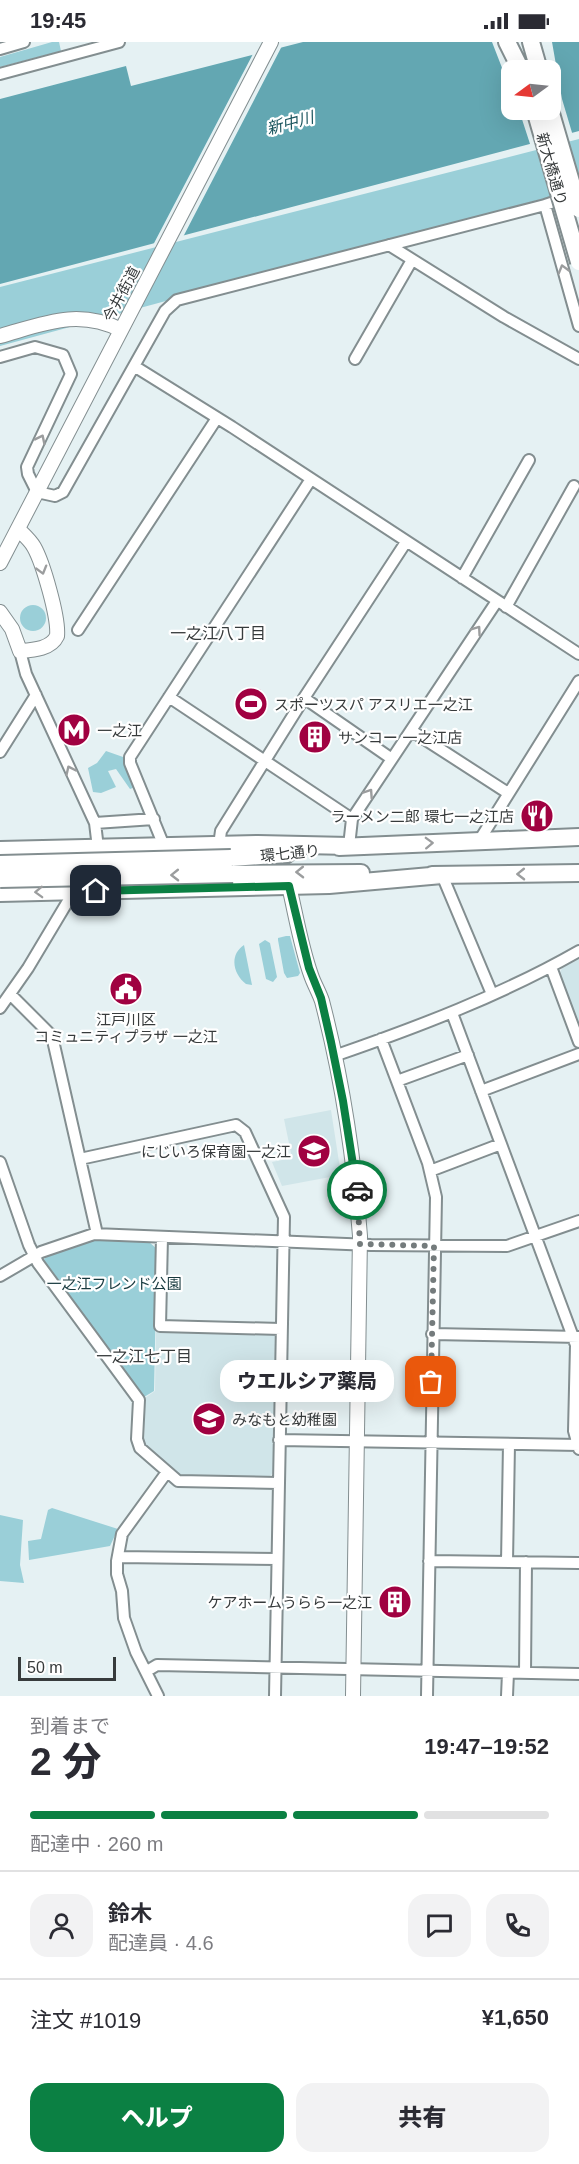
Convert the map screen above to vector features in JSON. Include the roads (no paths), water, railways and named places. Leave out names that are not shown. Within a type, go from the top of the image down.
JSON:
[{"type":"main road","points":[[507,42],[517,60]]},
{"type":"main road","points":[[515,42],[520,60]]},
{"type":"main road","points":[[531,42],[537,60]]},
{"type":"main road","points":[[537,42],[539,60]]},
{"type":"main road","name":"新大橋通り","points":[[538,120],[579,262]]},
{"type":"main road","name":"新大橋通り","points":[[553,120],[579,209]]},
{"type":"main road","name":"環七通り","points":[[0,879],[232,866],[261,857],[349,846],[579,837]]},
{"type":"main road","points":[[0,850],[219,845],[349,846]]},
{"type":"main road","name":"環七通り","points":[[0,864],[232,866],[329,872],[442,875],[579,873]]},
{"type":"main road","points":[[0,893],[289,886],[442,875]]},
{"type":"street","points":[[0,49],[24,42]]},
{"type":"street","points":[[0,74],[119,42]]},
{"type":"street","name":"今井街道","points":[[0,563],[271,42]]},
{"type":"street","points":[[0,357],[35,347],[63,355],[71,375],[27,467],[37,492],[50,495],[63,492],[165,311],[177,300],[579,196]]},
{"type":"street","points":[[545,205],[579,326]]},
{"type":"street","points":[[389,245],[504,317],[579,358]]},
{"type":"street","points":[[355,359],[412,260]]},
{"type":"street","points":[[0,336],[51,322],[80,319],[97,320],[121,330]]},
{"type":"street","points":[[134,366],[579,654]]},
{"type":"street","points":[[78,630],[217,418]]},
{"type":"street","points":[[462,578],[530,460]]},
{"type":"street","points":[[164,846],[130,763],[130,757],[311,479]]},
{"type":"street","points":[[349,846],[352,819],[501,604],[574,486]]},
{"type":"street","points":[[18,530],[28,538],[38,553],[58,625],[57,636],[50,645],[20,651]]},
{"type":"street","points":[[219,845],[221,831],[264,761],[406,542]]},
{"type":"street","points":[[0,612],[12,629],[26,674],[95,823],[98,848]]},
{"type":"street","points":[[478,840],[579,681]]},
{"type":"street","points":[[0,752],[36,695]]},
{"type":"street","points":[[169,697],[352,819]]},
{"type":"street","points":[[304,698],[392,759]]},
{"type":"street","points":[[412,731],[508,793]]},
{"type":"street","points":[[95,823],[154,819]]},
{"type":"street","points":[[442,875],[492,994]]},
{"type":"street","points":[[289,886],[311,975],[321,998],[355,1168],[360,1244],[353,1696]]},
{"type":"street","points":[[0,1008],[74,891]]},
{"type":"street","points":[[334,1056],[452,1013],[551,967],[579,951]]},
{"type":"street","points":[[551,967],[579,1042]]},
{"type":"street","points":[[10,994],[52,1036],[97,1234]]},
{"type":"street","points":[[279,1440],[579,1446],[574,1431],[576,1337],[452,1013]]},
{"type":"street","points":[[381,1039],[430,1171],[436,1197],[427,1696]]},
{"type":"street","points":[[481,1091],[579,1054]]},
{"type":"street","points":[[397,1081],[468,1055]]},
{"type":"street","points":[[80,1159],[236,1125],[245,1132],[284,1217],[275,1696]]},
{"type":"street","points":[[430,1171],[501,1144]]},
{"type":"street","points":[[0,1162],[35,1256],[139,1400],[137,1439],[140,1448],[178,1481],[278,1483]]},
{"type":"street","points":[[0,1276],[41,1252],[97,1234],[360,1244],[507,1246],[579,1221]]},
{"type":"street","points":[[162,1237],[160,1326],[281,1329]]},
{"type":"street","points":[[432,1334],[576,1337]]},
{"type":"street","points":[[507,1562],[508,1444]]},
{"type":"street","points":[[158,1696],[136,1652],[124,1618],[122,1591],[117,1574],[122,1534],[167,1472]]},
{"type":"street","points":[[118,1557],[277,1559]]},
{"type":"street","points":[[429,1560],[579,1563]]},
{"type":"street","points":[[525,1673],[526,1562]]},
{"type":"street","points":[[147,1671],[157,1665],[579,1674]]},
{"type":"street","points":[[507,1696],[508,1673]]},
{"type":"water","name":"新中川","points":[[303,42],[579,42],[579,131],[0,284],[0,99],[126,66],[131,86]]},
{"type":"place","name":"スポーツスパ アスリエ一之江","points":[[251,704]]},
{"type":"place","name":"一之江","points":[[74,730]]},
{"type":"place","name":"サンコー 一之江店","points":[[315,737]]},
{"type":"place","name":"ラーメン二郎 環七一之江店","points":[[537,816]]},
{"type":"place","name":"江戸川区 コミュニティプラザ 一之江","points":[[126,989]]},
{"type":"place","name":"にじいろ保育園一之江","points":[[314,1151]]},
{"type":"place","name":"ウエルシア薬局","points":[[431,1382]]},
{"type":"place","name":"みなもと幼稚園","points":[[209,1419]]},
{"type":"place","name":"ケアホームうらら一之江","points":[[395,1602]]},
{"type":"district","name":"一之江八丁目","points":[[218,633]]},
{"type":"district","name":"一之江七丁目","points":[[144,1356]]},
{"type":"park label","name":"一之江フレンド公園","points":[[114,1283]]}]
